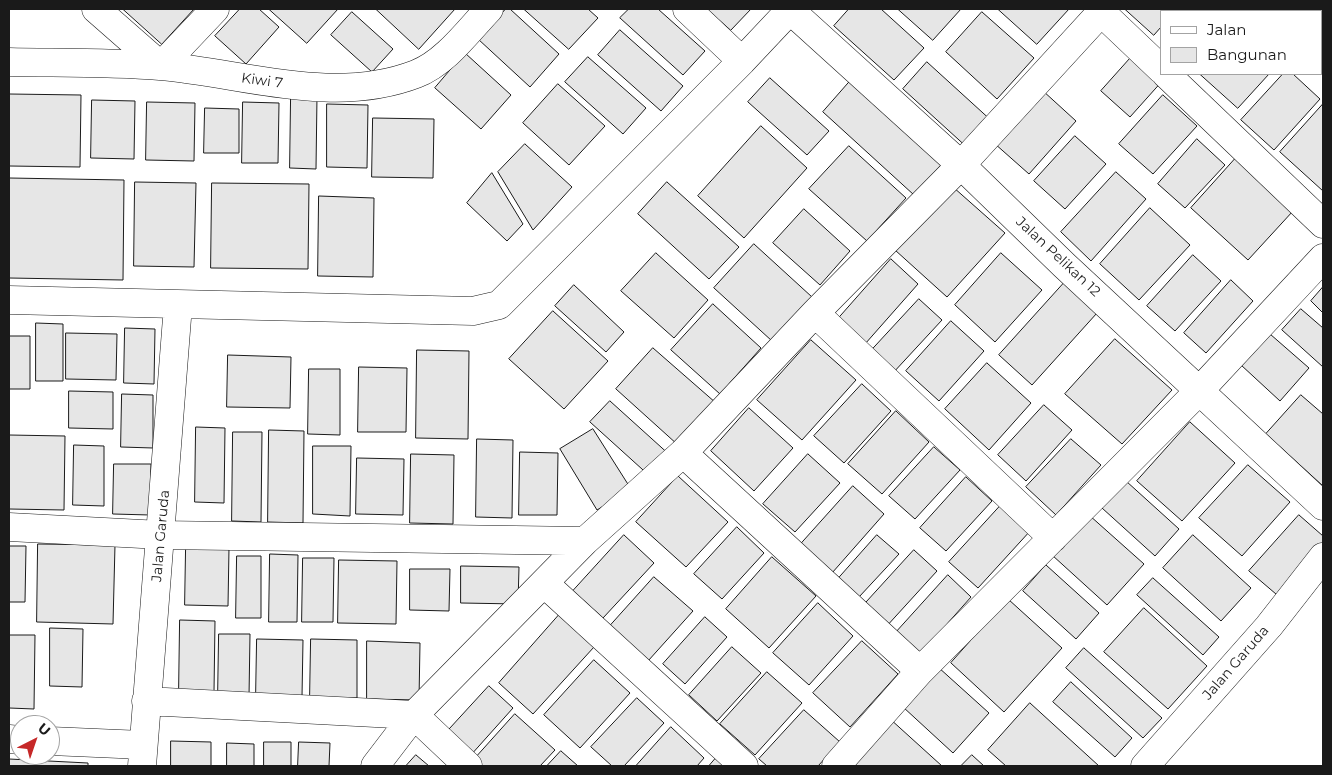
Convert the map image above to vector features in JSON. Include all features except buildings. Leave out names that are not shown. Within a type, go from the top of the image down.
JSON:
[{"type":"street","points":[[96,9],[161,66],[215,9]]},
{"type":"street","name":"Kiwi 7","points":[[9,62],[161,66],[313,88],[375,84],[417,74],[444,55],[489,9]]},
{"type":"street","points":[[686,9],[742,61]]},
{"type":"street","points":[[9,300],[473,311],[499,305],[742,61],[790,10]]},
{"type":"street","name":"Jalan Pelikan 12","points":[[790,10],[961,164],[1064,265],[1323,506]]},
{"type":"street","points":[[375,766],[414,715],[586,541],[684,453],[815,313],[961,164],[1102,10],[1160,68]]},
{"type":"street","points":[[1167,75],[1323,224]]},
{"type":"street","points":[[836,766],[920,671],[1200,390],[1323,258]]},
{"type":"street","name":"Jalan Garuda","points":[[142,755],[178,305]]},
{"type":"street","points":[[815,313],[1052,538]]},
{"type":"street","points":[[684,453],[920,671]]},
{"type":"street","points":[[9,527],[161,535],[586,541]]},
{"type":"street","name":"Jalan Garuda","points":[[1145,766],[1269,626],[1323,557]]},
{"type":"street","points":[[545,584],[744,766]]},
{"type":"street","points":[[146,701],[414,715],[468,766]]},
{"type":"street","points":[[60,743],[142,755]]}]
